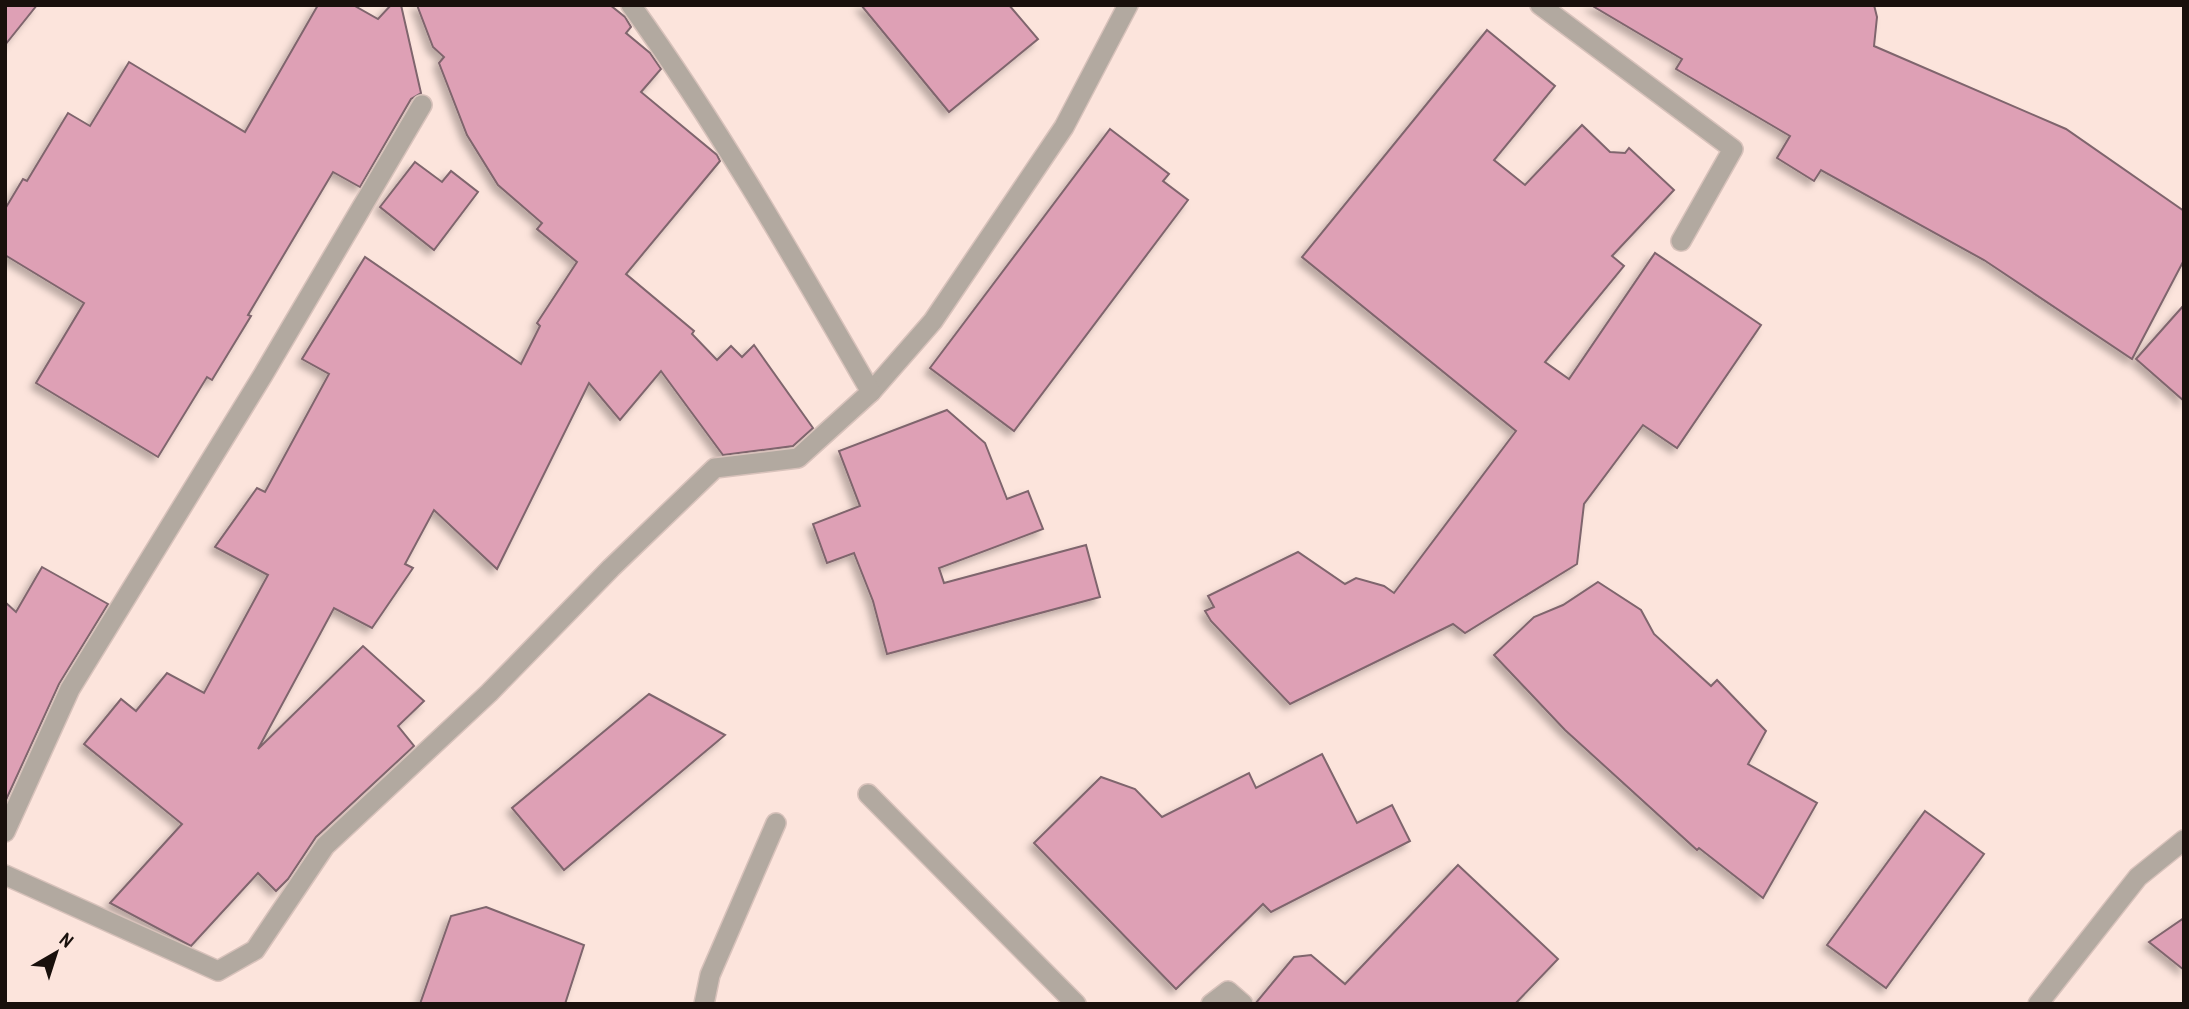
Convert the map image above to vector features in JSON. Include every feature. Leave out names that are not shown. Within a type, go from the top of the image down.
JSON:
[{"type":"street","points":[[631,5],[668,56],[872,392]]},
{"type":"street","points":[[5,875],[218,971],[254,950],[325,846],[489,693],[611,568],[715,468],[798,458],[872,392],[933,321],[1064,127],[1128,5]]},
{"type":"street","points":[[1540,5],[1733,149],[1681,241]]},
{"type":"street","points":[[5,832],[70,689],[262,375],[422,105]]},
{"type":"street","points":[[868,794],[1076,1004]]},
{"type":"street","points":[[704,1004],[710,975],[776,823]]},
{"type":"street","points":[[2038,1004],[2138,877],[2184,840]]},
{"type":"street","points":[[1211,1004],[1228,991],[1243,1004]]},
{"type":"building","points":[[5,5],[37,5],[5,45]]},
{"type":"building","points":[[318,5],[353,5],[378,19],[391,5],[401,5],[421,93],[411,99],[360,187],[333,172],[212,380],[207,377],[158,457],[36,383],[84,303],[5,255],[5,209],[23,179],[27,181],[68,113],[90,126],[129,62],[245,132]]},
{"type":"building","points":[[417,5],[610,5],[625,17],[631,27],[626,33],[650,53],[661,69],[641,92],[717,155],[720,161],[626,274],[694,331],[692,334],[717,360],[731,346],[742,357],[754,345],[813,428],[793,446],[723,455],[661,371],[620,420],[589,383],[497,569],[434,510],[405,564],[413,568],[372,628],[334,608],[258,749],[363,646],[424,701],[398,726],[414,746],[316,837],[288,879],[276,891],[258,873],[191,946],[110,903],[182,824],[84,744],[121,699],[136,711],[167,673],[204,693],[268,575],[215,547],[257,488],[265,492],[329,374],[302,359],[365,257],[521,364],[540,326],[537,323],[577,262],[537,229],[542,223],[498,185],[467,135],[439,63],[444,57],[433,47]]},
{"type":"building","points":[[861,5],[1009,5],[1038,39],[949,112]]},
{"type":"building","points":[[1591,5],[1874,5],[1877,17],[1874,46],[2066,129],[2184,211],[2184,260],[2132,359],[1984,260],[1821,170],[1814,181],[1777,158],[1790,136],[1676,69],[1682,59]]},
{"type":"building","points":[[1487,30],[1555,86],[1494,160],[1525,185],[1582,125],[1610,152],[1625,153],[1629,148],[1674,190],[1612,256],[1624,266],[1545,362],[1569,379],[1655,253],[1761,325],[1677,448],[1643,425],[1584,504],[1577,564],[1465,633],[1453,624],[1290,704],[1211,621],[1205,611],[1214,607],[1208,596],[1298,552],[1345,584],[1356,578],[1384,586],[1394,593],[1516,431],[1302,257]]},
{"type":"building","points":[[1110,129],[1169,174],[1163,181],[1188,200],[1014,431],[930,368]]},
{"type":"building","points":[[415,162],[442,182],[451,171],[478,192],[434,250],[380,207]]},
{"type":"building","points":[[2184,305],[2184,401],[2136,359]]},
{"type":"building","points":[[947,410],[985,443],[1007,499],[1028,491],[1043,529],[939,568],[944,583],[1086,545],[1100,597],[887,654],[873,601],[854,553],[827,563],[813,524],[860,506],[839,451]]},
{"type":"building","points":[[42,567],[108,604],[59,684],[5,802],[5,602],[16,612]]},
{"type":"building","points":[[1598,582],[1641,610],[1654,634],[1711,686],[1717,680],[1766,731],[1748,764],[1817,803],[1763,898],[1699,848],[1697,850],[1565,730],[1494,655],[1534,617],[1563,605]]},
{"type":"building","points":[[649,694],[725,735],[564,870],[512,808]]},
{"type":"building","points":[[1322,754],[1357,823],[1392,805],[1410,841],[1271,912],[1263,904],[1176,989],[1034,843],[1101,777],[1135,789],[1162,817],[1249,773],[1256,788]]},
{"type":"building","points":[[1925,811],[1984,854],[1886,988],[1827,945]]},
{"type":"building","points":[[1458,865],[1558,959],[1515,1004],[1255,1004],[1294,957],[1311,955],[1345,984]]},
{"type":"building","points":[[486,907],[584,945],[565,1004],[420,1004],[451,916]]},
{"type":"building","points":[[2184,918],[2184,970],[2149,942]]}]
